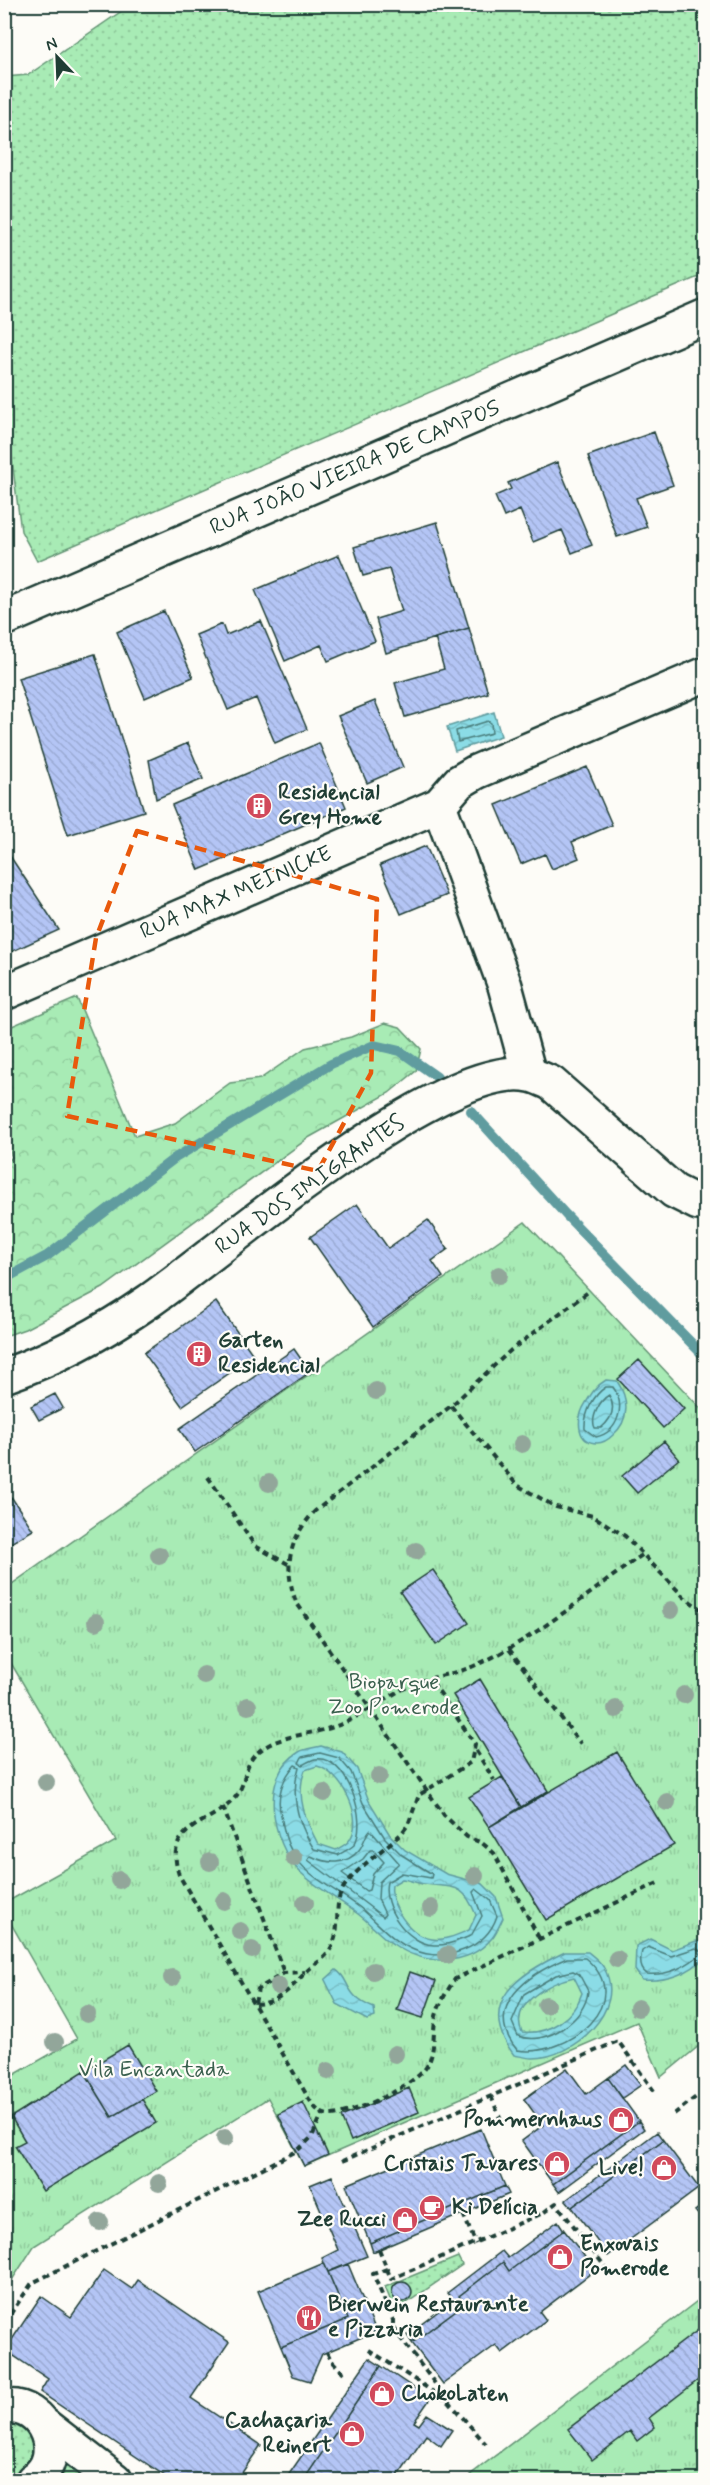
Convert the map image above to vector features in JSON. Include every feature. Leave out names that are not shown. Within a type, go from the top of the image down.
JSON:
[{"type":"street","name":"RUA JOÃO VIEIRA DE CAMPOS","points":[[4,619],[705,316]]},
{"type":"street","points":[[705,674],[476,772],[459,782],[439,805],[505,986],[529,1074],[550,1083],[674,1191],[698,1203],[705,1203]]},
{"type":"street","name":"RUA MAX MEINICKE","points":[[4,993],[439,805]]},
{"type":"street","name":"RUA DOS IMIGRANTES","points":[[4,1376],[33,1366],[90,1339],[149,1301],[323,1171],[416,1110],[460,1088],[500,1076],[529,1074]]},
{"type":"street","points":[[6,2406],[34,2414],[115,2481]]},
{"type":"street","points":[[33,2481],[44,2469],[49,2458],[51,2446],[44,2424]]},
{"type":"path","points":[[539,1938],[495,1854],[482,1843],[467,1837],[444,1815],[296,1602],[289,1584],[288,1564],[292,1544],[301,1526],[315,1511],[451,1406],[511,1350],[588,1292]]},
{"type":"path","points":[[451,1406],[517,1485],[556,1507],[593,1516],[626,1536],[684,1597],[705,1613]]},
{"type":"path","points":[[208,1478],[255,1546],[288,1564]]},
{"type":"path","points":[[642,1555],[509,1649],[454,1674],[409,1685],[337,1726],[276,1741],[262,1749],[250,1760],[237,1794],[223,1807],[189,1829],[181,1839],[176,1850],[175,1863],[179,1875],[309,2099],[322,2114],[330,2115],[348,2111],[409,2085],[419,2076],[432,2052],[436,2018],[443,1997],[455,1979],[660,1881]]},
{"type":"path","points":[[509,1649],[581,1744]]},
{"type":"path","points":[[430,1680],[472,1738],[476,1750],[494,1780]]},
{"type":"path","points":[[254,2004],[267,2004],[293,1988],[305,1972],[318,1965],[328,1954],[338,1926],[336,1911],[339,1896],[347,1883],[401,1834],[408,1825],[415,1800],[425,1790],[467,1766],[476,1750]]},
{"type":"path","points":[[223,1807],[284,1973]]},
{"type":"path","points":[[254,2004],[258,1989],[284,1973],[305,1972]]},
{"type":"path","points":[[342,2161],[618,2041],[654,2091]]},
{"type":"path","points":[[674,2114],[700,2094]]},
{"type":"path","points":[[491,2096],[502,2123]]},
{"type":"path","points":[[4,2323],[32,2283],[297,2151],[312,2137],[322,2114]]},
{"type":"path","points":[[379,2249],[391,2279],[476,2244],[543,2213],[556,2203],[613,2277]]},
{"type":"path","points":[[463,2214],[476,2244]]},
{"type":"path","points":[[387,2269],[373,2274],[393,2320],[393,2328],[449,2402],[486,2444]]},
{"type":"path","points":[[369,2350],[449,2402]]},
{"type":"path","points":[[327,2352],[331,2360],[346,2375]]},
{"type":"highlighted area","points":[[137,831],[377,899],[371,1073],[318,1171],[67,1116],[96,938]]},
{"type":"green space","points":[[132,4],[705,5],[705,274],[37,561],[21,531],[9,437],[5,426],[5,77],[28,75]]},
{"type":"green space","points":[[77,998],[135,1136],[175,1123],[230,1083],[260,1079],[305,1048],[351,1037],[385,1023],[400,1027],[421,1049],[416,1071],[389,1093],[310,1137],[103,1288],[25,1329],[5,1336],[4,1167],[12,1157],[5,1139],[5,1029]]},
{"type":"green space","name":"Bioparque Zoo Pomerode","points":[[525,1222],[705,1413],[705,2041],[661,2077],[637,2022],[304,2166],[268,2098],[34,2246],[5,2291],[5,2080],[77,2039],[5,1913],[5,1903],[116,1841],[5,1653],[5,1589]]},
{"type":"green space","points":[[458,2257],[462,2265],[395,2311],[385,2287]]},
{"type":"green space","points":[[705,2295],[705,2480],[478,2480],[470,2475]]},
{"type":"green space","points":[[9,2420],[33,2432],[35,2459],[22,2472],[14,2475],[5,2475],[4,2421]]},
{"type":"green space","points":[[67,2456],[99,2480],[58,2476]]},
{"type":"water","points":[[494,712],[501,736],[455,751],[447,727]]},
{"type":"water","points":[[606,1380],[617,1381],[621,1388],[626,1409],[625,1416],[619,1429],[610,1438],[599,1443],[590,1442],[580,1430],[581,1413],[593,1392]]},
{"type":"water","points":[[321,1746],[342,1752],[357,1769],[369,1801],[390,1835],[405,1850],[446,1874],[483,1884],[496,1897],[503,1918],[494,1936],[482,1948],[458,1959],[444,1960],[418,1956],[405,1951],[388,1941],[358,1914],[299,1871],[282,1844],[276,1827],[274,1793],[278,1777],[286,1763],[299,1752]],"holes":[[[317,1766],[335,1777],[349,1798],[353,1810],[355,1822],[353,1833],[348,1842],[336,1850],[318,1844],[303,1808],[301,1789],[305,1770]],[[402,1879],[451,1887],[462,1892],[476,1915],[469,1930],[441,1939],[424,1937],[416,1932],[403,1918],[394,1901],[392,1885]]]},
{"type":"water","points":[[650,1939],[672,1950],[696,1941],[704,1943],[705,1956],[692,1968],[676,1976],[659,1980],[642,1980],[635,1970],[636,1946]]},
{"type":"water","points":[[565,1952],[588,1952],[604,1968],[609,1984],[609,2000],[603,2015],[593,2029],[564,2050],[549,2056],[533,2058],[514,2055],[503,2036],[499,2020],[500,2005],[507,1992],[518,1980]],"holes":[[[574,1977],[582,1993],[573,2010],[559,2023],[541,2031],[522,2032],[521,2012],[527,2003],[544,1989]]]},
{"type":"water","points":[[336,1970],[357,1998],[374,2008],[375,2017],[367,2020],[337,2004],[325,1980]]},
{"type":"building","points":[[654,432],[673,485],[636,498],[647,527],[617,537],[588,456]]},
{"type":"building","points":[[557,462],[592,545],[572,553],[562,530],[533,542],[520,510],[504,517],[495,496],[511,489],[508,483]]},
{"type":"building","points":[[437,522],[469,628],[386,653],[376,619],[402,611],[389,569],[363,576],[354,547]]},
{"type":"building","points":[[339,555],[375,641],[328,661],[321,645],[285,661],[255,590]]},
{"type":"building","points":[[164,611],[193,677],[145,698],[117,632]]},
{"type":"building","points":[[261,621],[307,729],[275,743],[256,698],[228,710],[196,635],[222,624],[226,635]]},
{"type":"building","points":[[469,628],[488,693],[405,717],[395,683],[444,669],[435,638]]},
{"type":"building","points":[[95,654],[144,811],[68,835],[18,678]]},
{"type":"building","points":[[375,701],[403,767],[367,783],[338,716]]},
{"type":"building","points":[[188,743],[203,779],[156,799],[149,760]]},
{"type":"building","name":"Residencial Grey Home","points":[[319,743],[346,807],[199,870],[172,805]]},
{"type":"building","points":[[587,767],[612,825],[572,842],[579,858],[552,869],[545,854],[521,864],[496,805]]},
{"type":"building","points":[[426,846],[447,895],[401,914],[380,865]]},
{"type":"building","points":[[4,847],[59,930],[4,955]]},
{"type":"building","points":[[357,1204],[388,1248],[428,1220],[448,1249],[432,1261],[443,1277],[373,1327],[310,1237]]},
{"type":"building","name":"Garten Residencial","points":[[216,1302],[254,1356],[182,1406],[144,1353]]},
{"type":"building","points":[[294,1349],[310,1372],[195,1452],[179,1429]]},
{"type":"building","points":[[639,1360],[684,1409],[663,1428],[618,1379]]},
{"type":"building","points":[[55,1394],[63,1408],[39,1420],[31,1406]]},
{"type":"building","points":[[664,1441],[679,1459],[637,1493],[622,1476]]},
{"type":"building","points":[[12,1498],[33,1530],[4,1547],[4,1503]]},
{"type":"building","points":[[433,1570],[469,1623],[436,1645],[400,1592]]},
{"type":"building","points":[[480,1679],[548,1791],[521,1807],[453,1695]]},
{"type":"building","points":[[617,1752],[674,1845],[546,1920],[489,1827]]},
{"type":"building","points":[[502,1777],[521,1807],[489,1827],[469,1797]]},
{"type":"building","points":[[410,1972],[436,1981],[423,2018],[397,2010]]},
{"type":"building","points":[[128,2045],[156,2091],[112,2117],[84,2071]]},
{"type":"building","points":[[626,2065],[641,2085],[622,2098],[608,2078]]},
{"type":"building","points":[[567,2068],[586,2094],[608,2078],[639,2121],[553,2184],[522,2141],[543,2125],[524,2099]]},
{"type":"building","points":[[84,2071],[112,2117],[142,2099],[156,2123],[43,2191],[15,2146],[25,2141],[11,2117]]},
{"type":"building","points":[[409,2088],[419,2112],[351,2141],[341,2117]]},
{"type":"building","points":[[303,2102],[328,2155],[304,2166],[278,2114]]},
{"type":"building","points":[[639,2121],[644,2129],[559,2192],[553,2184]]},
{"type":"building","points":[[481,2129],[505,2186],[370,2243],[346,2185]]},
{"type":"building","points":[[657,2132],[663,2140],[572,2207],[566,2200]]},
{"type":"building","points":[[663,2140],[699,2188],[608,2256],[572,2207]]},
{"type":"building","points":[[332,2176],[367,2256],[328,2272],[322,2258],[338,2250],[310,2185]]},
{"type":"building","points":[[505,2186],[509,2194],[373,2252],[370,2243]]},
{"type":"building","points":[[706,2203],[706,2215],[701,2218],[695,2211]]},
{"type":"building","points":[[558,2221],[564,2230],[509,2271],[503,2262],[459,2296],[464,2304],[412,2343],[407,2335],[453,2300],[447,2293],[502,2251],[508,2258]]},
{"type":"building","points":[[564,2230],[595,2270],[540,2312],[546,2320],[502,2353],[496,2345],[443,2384],[412,2343],[464,2304],[459,2296],[503,2262],[509,2271]]},
{"type":"building","points":[[324,2263],[348,2319],[281,2347],[258,2291]]},
{"type":"building","points":[[348,2264],[376,2331],[322,2354],[310,2381],[293,2376],[281,2347],[348,2319],[328,2272]]},
{"type":"building","points":[[104,2270],[132,2289],[138,2280],[229,2342],[191,2398],[261,2445],[237,2480],[171,2480],[40,2392],[48,2379],[5,2350],[41,2296],[71,2317]]},
{"type":"building","points":[[402,2282],[409,2285],[412,2292],[409,2299],[402,2302],[395,2299],[392,2292],[395,2285]]},
{"type":"building","points":[[706,2324],[706,2374],[649,2418],[655,2427],[637,2441],[630,2431],[592,2460],[568,2429]]},
{"type":"building","points":[[369,2358],[381,2366],[307,2475],[315,2480],[285,2480]]},
{"type":"building","points":[[381,2366],[430,2399],[414,2422],[419,2425],[427,2414],[452,2430],[441,2446],[426,2435],[395,2480],[315,2480],[307,2475]]},
{"type":"waterway","points":[[4,1279],[47,1256],[175,1158],[331,1064],[374,1045],[400,1051],[437,1077]]},
{"type":"waterway","points":[[471,1111],[566,1215],[706,1358]]},
{"type":"place","name":"Residencial Grey Home","points":[[259,806]]},
{"type":"place","name":"Garten Residencial","points":[[199,1354]]},
{"type":"place","name":"Pommernhaus","points":[[621,2120]]},
{"type":"place","name":"Cristais Tavares","points":[[557,2164]]},
{"type":"place","name":"Live!","points":[[664,2168]]},
{"type":"place","name":"Ki Delícia","points":[[432,2208]]},
{"type":"place","name":"Zee Rucci","points":[[405,2220]]},
{"type":"place","name":"Enxovais Pomerode","points":[[560,2257]]},
{"type":"place","name":"Bierwein Restaurante e Pizzaria","points":[[309,2318]]},
{"type":"place","name":"ChokoLaten","points":[[382,2394]]},
{"type":"place","name":"Cachaçaria Reinert","points":[[352,2434]]},
{"type":"park label","name":"Vila Encantada","points":[[154,2070]]}]
